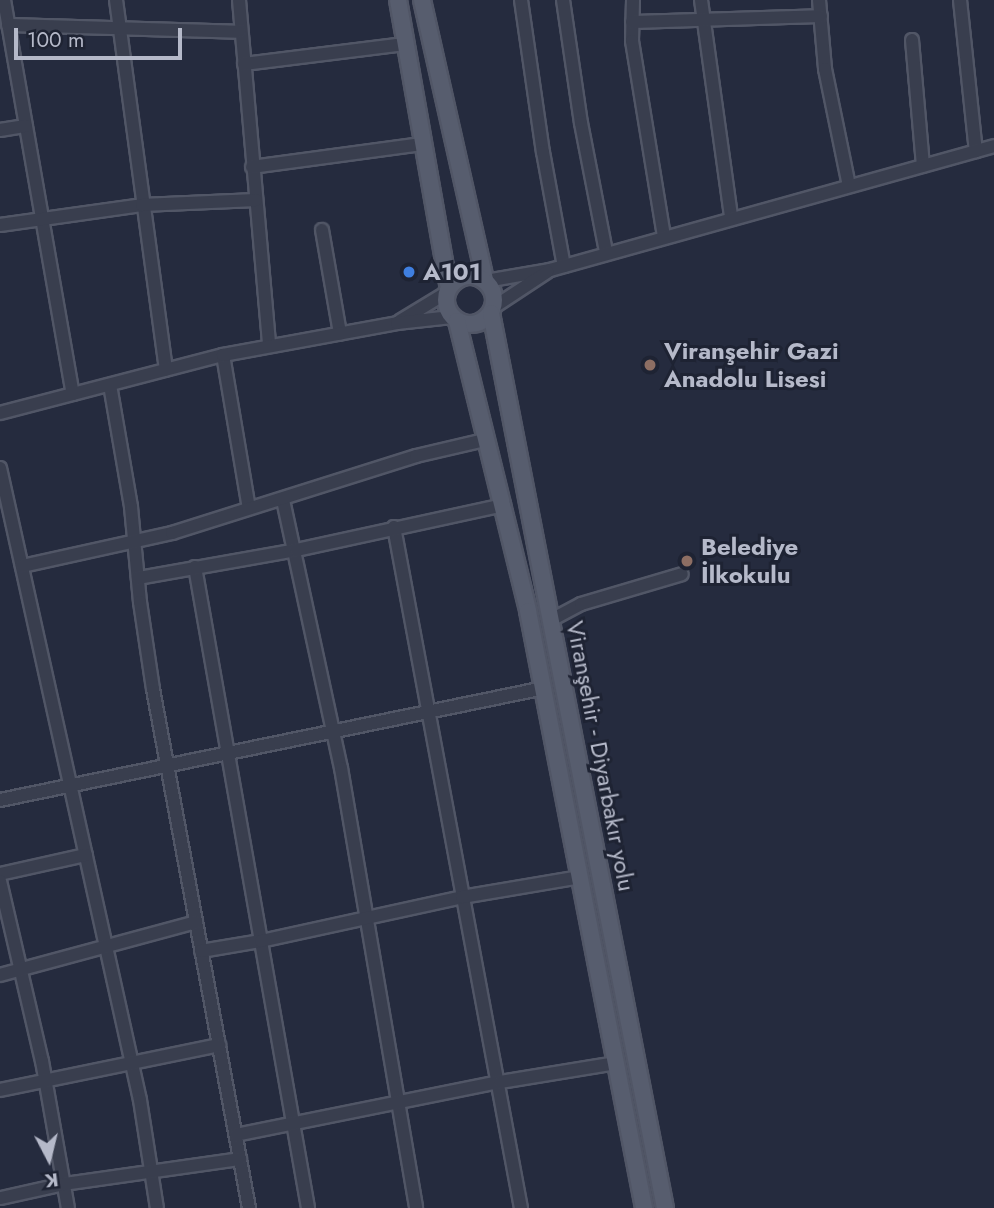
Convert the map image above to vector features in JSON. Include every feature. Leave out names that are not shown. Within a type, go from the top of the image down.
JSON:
[{"type":"main road","points":[[398,0],[448,291],[446,306],[455,319],[464,324],[480,323],[492,310],[494,293],[485,281],[422,0]]},
{"type":"main road","points":[[448,291],[465,276],[485,281]]},
{"type":"main road","name":"Viranşehir - Diyarbakır yolu","points":[[492,310],[526,508],[551,620],[665,1208]]},
{"type":"main road","name":"Viranşehir - Diyarbakır yolu","points":[[455,319],[504,505],[544,688],[643,1208]]},
{"type":"street","points":[[4,0],[5,20],[73,394]]},
{"type":"street","points":[[116,0],[166,370]]},
{"type":"street","points":[[239,0],[270,346]]},
{"type":"street","points":[[521,0],[543,152],[564,266]]},
{"type":"street","points":[[563,0],[581,123],[606,252]]},
{"type":"street","points":[[633,0],[632,41],[664,236]]},
{"type":"street","points":[[701,0],[731,217]]},
{"type":"street","points":[[819,0],[825,69],[849,186]]},
{"type":"street","points":[[960,0],[976,152]]},
{"type":"street","points":[[632,22],[821,16]]},
{"type":"street","points":[[5,20],[240,32]]},
{"type":"street","points":[[912,40],[923,166]]},
{"type":"street","points":[[244,64],[405,44]]},
{"type":"street","points":[[0,130],[26,127]]},
{"type":"street","points":[[253,167],[423,144]]},
{"type":"street","points":[[485,281],[550,270],[731,217],[994,146]]},
{"type":"street","points":[[0,225],[142,205],[256,200]]},
{"type":"street","points":[[322,230],[340,333]]},
{"type":"street","points":[[492,310],[550,270]]},
{"type":"street","points":[[397,323],[448,291]]},
{"type":"street","points":[[0,414],[223,355],[397,323],[455,319]]},
{"type":"street","points":[[223,355],[249,509]]},
{"type":"street","points":[[110,385],[135,542],[153,689],[249,1208]]},
{"type":"street","points":[[23,566],[135,542],[283,500],[416,456],[485,440]]},
{"type":"street","points":[[0,468],[132,1064],[157,1208]]},
{"type":"street","points":[[283,500],[296,550],[333,731],[416,1208]]},
{"type":"street","points":[[138,578],[296,550],[504,505]]},
{"type":"street","points":[[394,527],[462,897],[500,1082],[521,1208]]},
{"type":"street","points":[[195,567],[308,1208]]},
{"type":"street","points":[[551,620],[581,604],[682,574]]},
{"type":"street","points":[[0,800],[544,688]]},
{"type":"street","points":[[0,874],[86,855]]},
{"type":"street","points":[[201,951],[261,941],[367,915],[580,877]]},
{"type":"street","points":[[0,881],[46,1081],[68,1208]]},
{"type":"street","points":[[0,975],[196,922]]},
{"type":"street","points":[[0,1090],[219,1045]]},
{"type":"street","points":[[236,1135],[500,1082],[616,1063]]},
{"type":"street","points":[[1,1198],[64,1184],[240,1159]]},
{"type":"place","name":"A101","points":[[409,272]]},
{"type":"place","name":"Viranşehir Gazi Anadolu Lisesi","points":[[650,365]]},
{"type":"place","name":"Belediye İlkokulu","points":[[687,561]]}]
